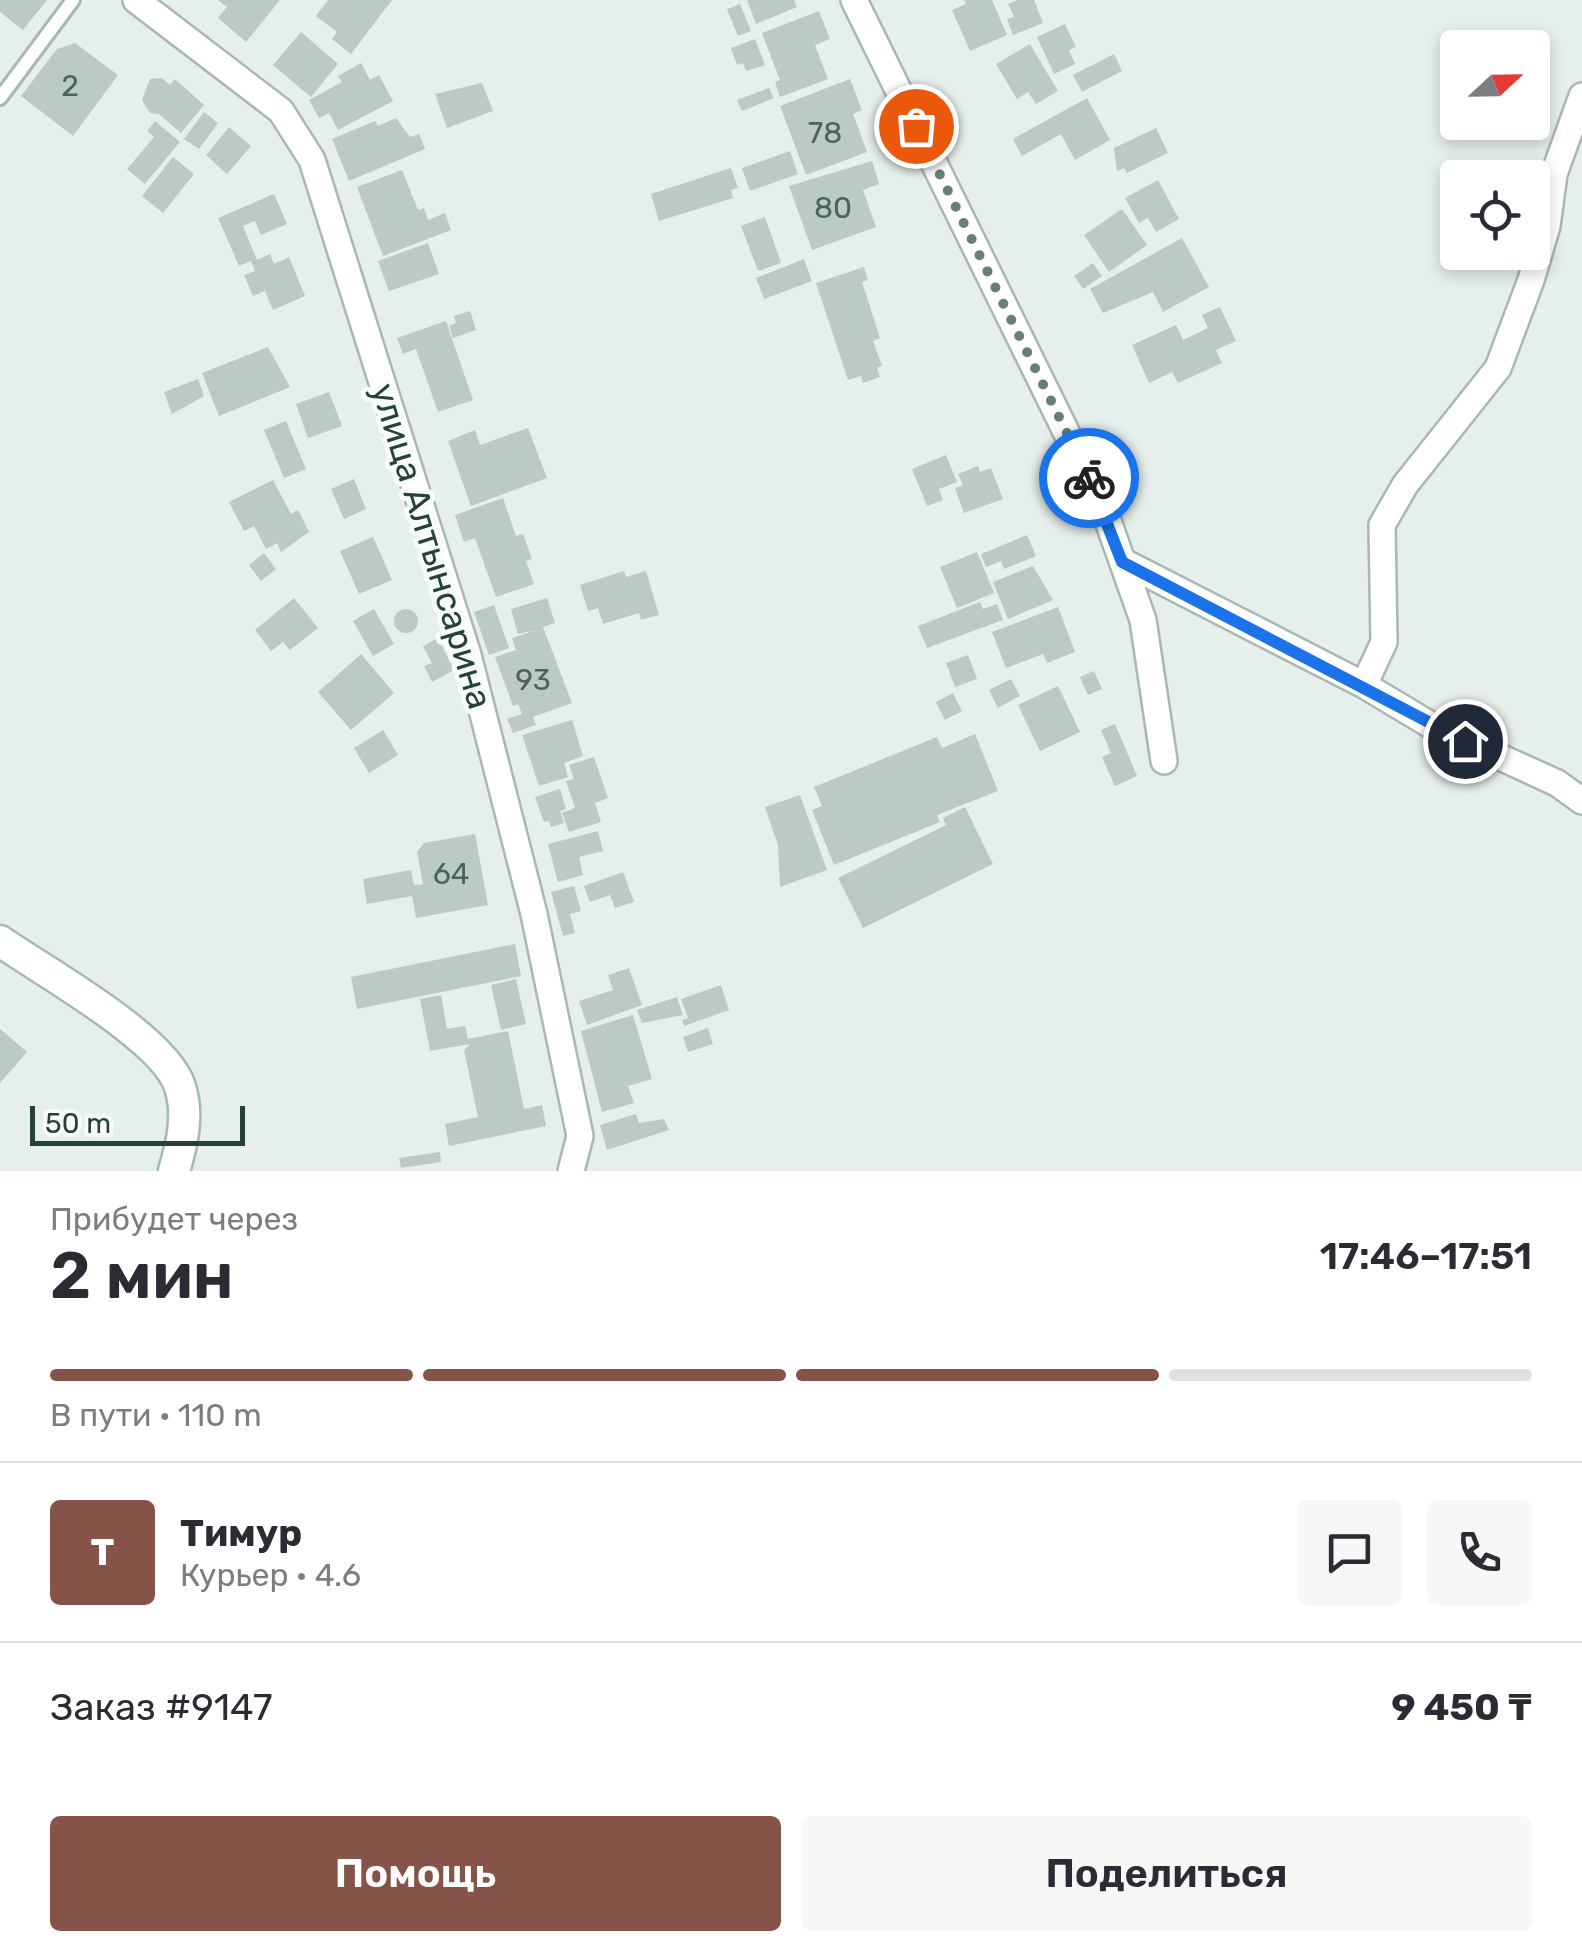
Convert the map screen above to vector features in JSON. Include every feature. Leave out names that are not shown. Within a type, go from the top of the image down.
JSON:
[{"type":"street","name":"улица Алтынсарина","points":[[136,0],[282,111],[312,160],[482,710],[534,914],[580,1136],[571,1171]]},
{"type":"street","points":[[854,0],[1104,507],[1143,620],[1164,761]]},
{"type":"street","points":[[1364,685],[1384,642],[1382,525],[1405,485],[1498,368],[1531,280],[1547,226],[1554,174],[1582,96]]},
{"type":"street","points":[[1122,562],[1190,600],[1364,685],[1434,727],[1557,784],[1582,801]]},
{"type":"street","points":[[0,941],[149,1043],[180,1085],[184,1136],[174,1171]]},
{"type":"lane","points":[[0,98],[73,0]]},
{"type":"building","points":[[0,0],[47,0],[23,30],[0,12]]},
{"type":"building","points":[[218,0],[280,0],[246,42],[218,18],[227,7]]},
{"type":"building","points":[[328,0],[392,0],[351,54],[332,39],[337,32],[316,16]]},
{"type":"building","points":[[747,0],[794,0],[797,7],[756,24]]},
{"type":"building","points":[[964,0],[992,0],[1007,35],[970,51],[952,10],[966,4]]},
{"type":"building","points":[[1034,0],[1043,23],[1013,35],[1007,19],[1014,17],[1008,4]]},
{"type":"building","points":[[740,4],[751,31],[738,36],[727,9]]},
{"type":"building","points":[[819,11],[830,39],[815,45],[828,79],[780,97],[775,82],[780,80],[762,33]]},
{"type":"building","points":[[1065,24],[1076,47],[1069,50],[1075,64],[1054,74],[1037,37]]},
{"type":"building","points":[[301,32],[338,64],[311,97],[273,65]]},
{"type":"building","points":[[755,39],[765,65],[746,71],[743,63],[737,65],[731,48]]},
{"type":"building","points":[[75,43],[118,75],[73,136],[21,96],[57,49]]},
{"type":"building","points":[[1030,44],[1058,91],[1036,104],[1028,92],[1017,99],[996,64]]},
{"type":"building","points":[[1114,54],[1122,71],[1082,92],[1073,75]]},
{"type":"building","points":[[361,63],[370,80],[379,75],[393,101],[338,130],[329,113],[319,118],[309,100],[342,82],[338,76]]},
{"type":"building","points":[[162,78],[170,85],[175,79],[204,105],[181,133],[159,114],[150,113],[142,100],[150,79]]},
{"type":"building","points":[[850,79],[862,110],[853,114],[867,152],[806,175],[780,106]]},
{"type":"building","points":[[482,83],[493,111],[447,128],[435,94]]},
{"type":"building","points":[[769,88],[774,98],[742,111],[737,100]]},
{"type":"building","points":[[1087,98],[1110,140],[1075,160],[1061,134],[1022,156],[1013,139]]},
{"type":"building","points":[[204,112],[218,123],[199,149],[184,139]]},
{"type":"building","points":[[396,118],[410,137],[419,134],[425,149],[349,181],[332,139],[375,121],[378,126]]},
{"type":"building","points":[[155,121],[180,142],[145,184],[127,169],[154,137],[147,131]]},
{"type":"building","points":[[229,127],[251,146],[227,174],[206,155]]},
{"type":"building","points":[[1156,128],[1168,153],[1127,173],[1124,168],[1117,171],[1114,148]]},
{"type":"building","points":[[790,151],[798,174],[750,191],[742,168]]},
{"type":"building","points":[[173,157],[194,174],[163,213],[142,196]]},
{"type":"building","points":[[872,161],[879,184],[863,190],[876,227],[812,250],[789,186]]},
{"type":"building","points":[[731,168],[738,188],[731,190],[733,198],[659,221],[651,194]]},
{"type":"building","points":[[402,170],[418,210],[424,208],[428,220],[445,213],[451,230],[383,256],[357,187]]},
{"type":"building","points":[[1158,180],[1179,219],[1156,232],[1148,218],[1139,223],[1125,198]]},
{"type":"building","points":[[274,194],[287,224],[261,235],[255,221],[243,226],[257,260],[270,254],[274,264],[289,257],[305,296],[273,310],[265,291],[253,296],[244,275],[255,271],[251,261],[239,266],[218,218]]},
{"type":"building","points":[[1122,209],[1147,245],[1109,272],[1084,235]]},
{"type":"building","points":[[765,217],[781,263],[758,271],[741,226]]},
{"type":"building","points":[[1182,238],[1209,287],[1163,312],[1153,292],[1103,313],[1090,289]]},
{"type":"building","points":[[428,243],[439,274],[389,291],[378,261]]},
{"type":"building","points":[[804,259],[812,281],[764,299],[756,278]]},
{"type":"building","points":[[1093,263],[1102,276],[1083,289],[1074,276]]},
{"type":"building","points":[[864,267],[868,280],[862,282],[880,338],[873,341],[882,366],[877,368],[880,377],[863,383],[861,376],[848,380],[816,283]]},
{"type":"building","points":[[1220,307],[1236,341],[1216,350],[1222,363],[1178,383],[1172,372],[1149,383],[1132,345],[1176,325],[1183,340],[1208,328],[1202,315]]},
{"type":"building","points":[[470,311],[476,330],[453,338],[449,326],[456,323],[454,316]]},
{"type":"building","points":[[446,321],[473,400],[438,412],[416,349],[403,354],[397,338]]},
{"type":"building","points":[[268,347],[290,387],[219,416],[202,373]]},
{"type":"building","points":[[198,379],[204,396],[172,414],[164,392]]},
{"type":"building","points":[[329,392],[342,426],[308,438],[296,404]]},
{"type":"building","points":[[286,421],[306,469],[284,478],[264,430]]},
{"type":"building","points":[[528,428],[547,478],[471,506],[448,441],[475,430],[480,445]]},
{"type":"building","points":[[946,455],[957,482],[939,489],[943,500],[927,506],[912,469]]},
{"type":"building","points":[[978,466],[980,472],[991,468],[1003,499],[964,513],[955,488],[963,485],[958,474]]},
{"type":"building","points":[[354,479],[366,509],[344,519],[331,489]]},
{"type":"building","points":[[273,480],[291,514],[298,510],[309,532],[281,552],[277,543],[266,549],[254,526],[244,531],[229,502]]},
{"type":"building","points":[[503,498],[516,536],[523,534],[532,559],[526,561],[534,584],[496,597],[475,538],[464,542],[455,515]]},
{"type":"building","points":[[1027,535],[1036,556],[1004,569],[1001,561],[986,567],[981,554]]},
{"type":"building","points":[[373,537],[392,580],[359,594],[340,551]]},
{"type":"building","points":[[977,552],[994,593],[957,608],[940,567]]},
{"type":"building","points":[[264,553],[276,569],[261,581],[249,565]]},
{"type":"building","points":[[1033,566],[1053,600],[1008,619],[993,582]]},
{"type":"building","points":[[624,571],[626,577],[646,571],[659,615],[641,620],[639,613],[603,624],[598,608],[588,611],[580,585]]},
{"type":"building","points":[[294,598],[318,628],[290,650],[283,642],[271,651],[255,630]]},
{"type":"building","points":[[547,598],[555,623],[543,627],[572,703],[533,717],[536,725],[513,733],[507,719],[522,714],[518,704],[513,706],[495,657],[516,650],[512,638],[536,630],[518,634],[511,609]]},
{"type":"building","points":[[980,602],[983,609],[997,604],[1003,620],[927,648],[918,626]]},
{"type":"building","points":[[494,605],[509,648],[489,655],[474,612]]},
{"type":"building","points":[[1058,607],[1075,652],[1047,663],[1043,654],[1006,668],[992,632]]},
{"type":"building","points":[[374,609],[394,644],[373,656],[353,621]]},
{"type":"building","points":[[406,609],[418,621],[406,633],[394,621]]},
{"type":"building","points":[[438,638],[454,670],[432,682],[424,666],[432,663],[423,646]]},
{"type":"building","points":[[361,654],[394,693],[351,730],[318,692]]},
{"type":"building","points":[[968,655],[977,679],[955,687],[946,663]]},
{"type":"building","points":[[1094,671],[1102,689],[1088,695],[1080,677]]},
{"type":"building","points":[[1011,679],[1020,696],[998,708],[989,690]]},
{"type":"building","points":[[1058,686],[1080,732],[1040,751],[1018,705]]},
{"type":"building","points":[[953,693],[962,711],[945,720],[936,702]]},
{"type":"building","points":[[572,720],[583,756],[564,763],[568,777],[539,786],[522,735]]},
{"type":"building","points":[[1115,724],[1137,776],[1115,786],[1102,757],[1111,753],[1101,730]]},
{"type":"building","points":[[383,730],[398,755],[369,773],[354,748]]},
{"type":"building","points":[[975,734],[998,791],[937,815],[940,822],[834,865],[812,810],[822,806],[814,787],[937,737],[942,748]]},
{"type":"building","points":[[594,757],[608,798],[595,803],[601,822],[569,832],[562,813],[575,808],[566,781],[574,779],[569,765]]},
{"type":"building","points":[[560,789],[566,809],[560,811],[564,823],[551,827],[549,821],[544,822],[535,797]]},
{"type":"building","points":[[800,795],[827,870],[780,887],[778,845],[765,807]]},
{"type":"building","points":[[965,807],[993,864],[863,928],[838,878],[946,825],[943,818]]},
{"type":"building","points":[[598,831],[603,851],[579,857],[583,875],[558,882],[548,844]]},
{"type":"building","points":[[475,834],[488,905],[416,918],[412,896],[367,904],[363,879],[411,870],[414,885],[423,884],[417,852],[424,843]]},
{"type":"building","points":[[623,872],[634,902],[615,908],[610,895],[590,902],[584,886]]},
{"type":"building","points":[[574,886],[581,911],[570,914],[575,933],[563,936],[551,892]]},
{"type":"building","points":[[515,944],[521,976],[357,1009],[351,977]]},
{"type":"building","points":[[629,968],[642,1005],[587,1025],[579,1001],[613,990],[608,975]]},
{"type":"building","points":[[516,979],[526,1024],[501,1030],[491,985]]},
{"type":"building","points":[[721,985],[729,1010],[684,1026],[682,1020],[688,1018],[681,999]]},
{"type":"building","points":[[441,995],[447,1029],[465,1026],[468,1039],[508,1031],[524,1109],[542,1105],[546,1126],[449,1146],[445,1124],[478,1117],[464,1050],[470,1044],[430,1051],[420,999]]},
{"type":"building","points":[[677,997],[683,1015],[642,1023],[637,1010]]},
{"type":"building","points":[[633,1015],[652,1079],[628,1086],[634,1103],[602,1112],[581,1031]]},
{"type":"building","points":[[708,1028],[713,1044],[688,1052],[683,1037]]},
{"type":"building","points":[[0,1029],[27,1052],[0,1083]]},
{"type":"building","points":[[636,1114],[639,1123],[664,1119],[669,1130],[607,1150],[600,1125]]},
{"type":"building","points":[[440,1152],[441,1162],[401,1168],[399,1158]]},
{"type":"way so far","points":[[916,126],[1089,478]]},
{"type":"route","points":[[1089,478],[1104,507],[1122,562],[1465,741]]}]
